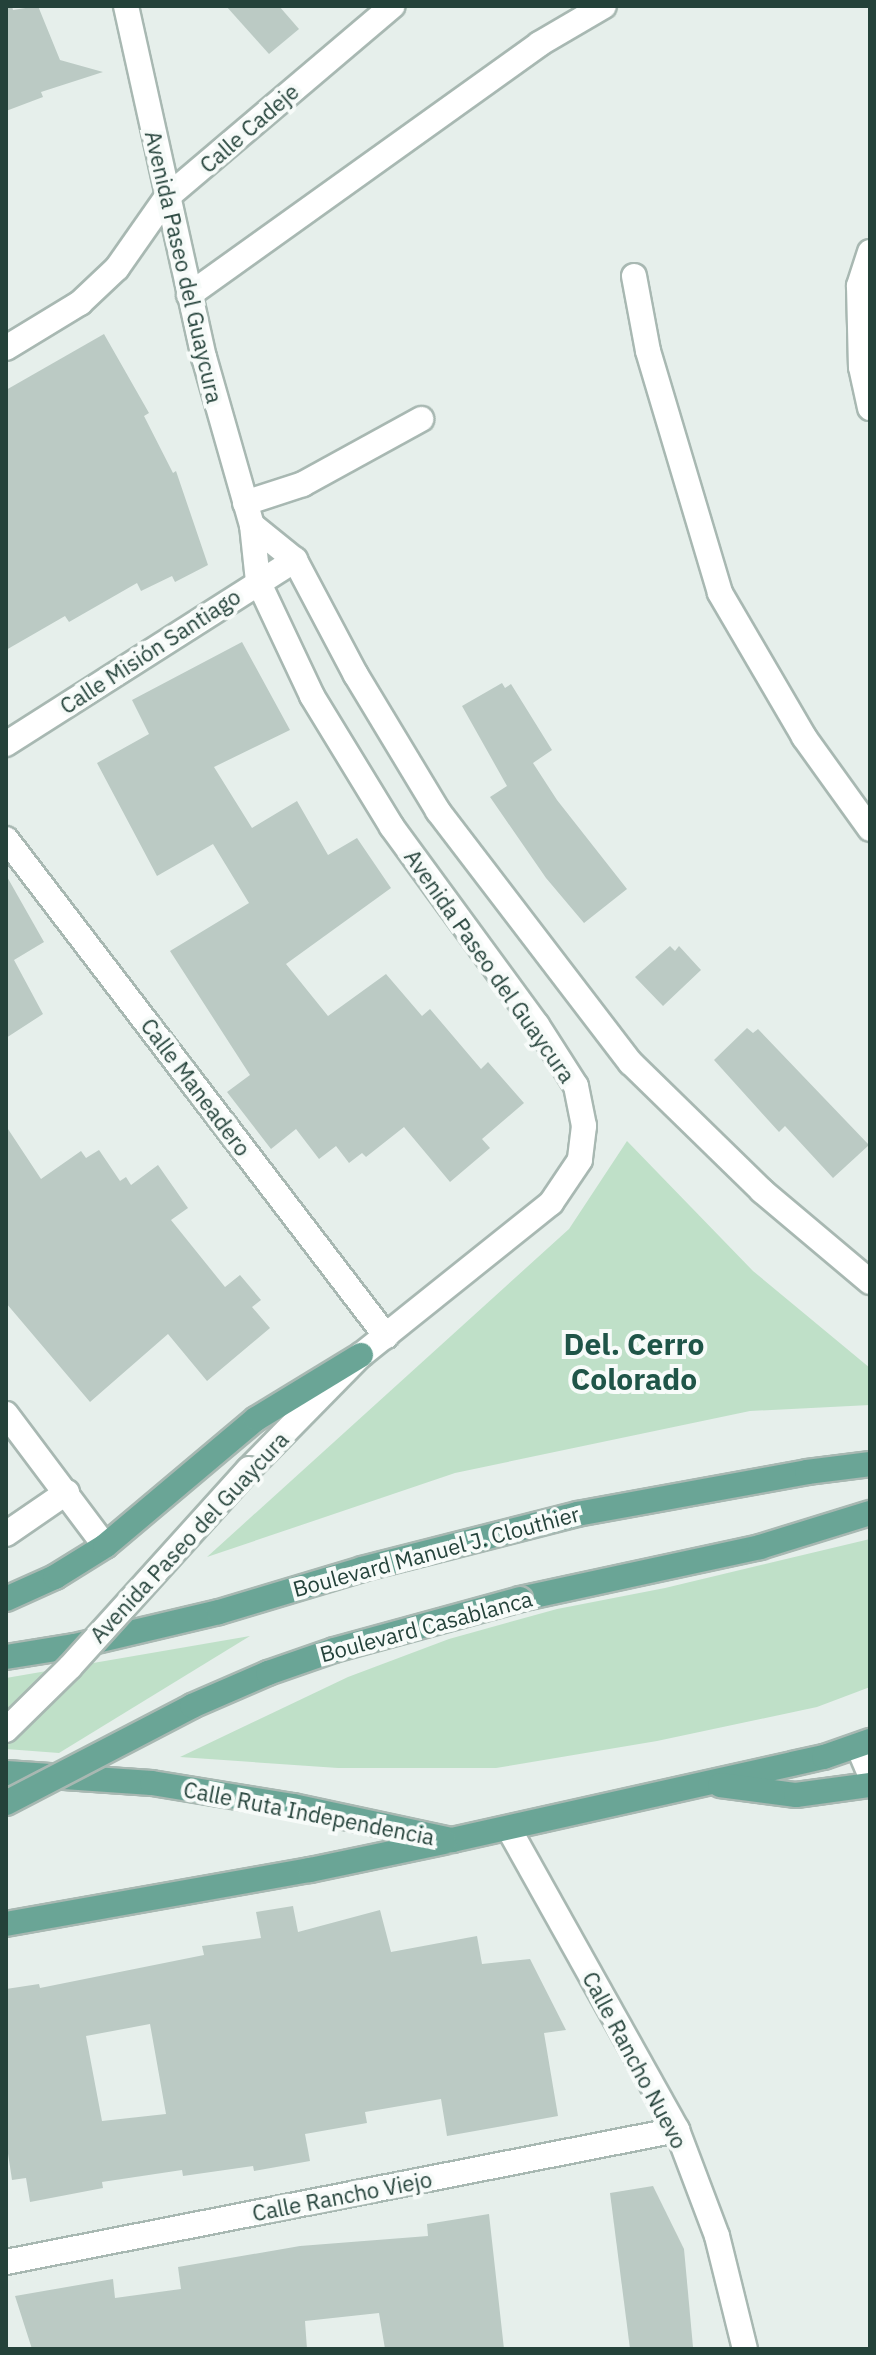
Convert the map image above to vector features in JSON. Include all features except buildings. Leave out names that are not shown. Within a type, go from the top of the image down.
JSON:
[{"type":"main road","points":[[6,1599],[55,1577],[105,1546],[256,1419],[361,1355]]},
{"type":"main road","name":"Boulevard Manuel J. Clouthier","points":[[6,1657],[75,1646],[219,1612],[331,1577],[577,1514],[807,1472],[870,1464]]},
{"type":"main road","name":"Boulevard Casablanca","points":[[6,1803],[192,1706],[268,1673],[334,1650],[520,1599],[760,1547],[870,1513]]},
{"type":"main road","points":[[701,1783],[864,1744]]},
{"type":"main road","name":"Calle Ruta Independencia","points":[[6,1773],[152,1783],[293,1806],[452,1840],[701,1783]]},
{"type":"main road","points":[[701,1783],[796,1795],[870,1785]]},
{"type":"main road","points":[[6,1924],[310,1870],[452,1840]]},
{"type":"street","name":"Avenida Paseo del Guaycura","points":[[6,1730],[70,1667],[249,1469],[361,1355],[551,1203],[580,1160],[584,1126],[576,1086],[537,1025],[392,827],[312,696],[258,581],[249,514],[189,295],[126,6]]},
{"type":"street","name":"Calle Cadeje","points":[[6,348],[80,303],[117,268],[166,198],[392,6]]},
{"type":"street","points":[[189,295],[539,44],[604,6]]},
{"type":"street","points":[[870,252],[859,286],[870,408]]},
{"type":"street","points":[[634,276],[648,351],[720,593],[804,737],[870,829]]},
{"type":"street","points":[[421,419],[249,514],[295,560],[356,675],[438,811],[631,1063],[762,1191],[868,1278]]},
{"type":"street","name":"Calle Misión Santiago","points":[[6,744],[295,560]]},
{"type":"street","name":"Calle Maneadero","points":[[6,839],[386,1336]]},
{"type":"street","points":[[6,1414],[105,1546]]},
{"type":"street","points":[[6,1534],[67,1492]]},
{"type":"street","points":[[864,1744],[870,1774]]},
{"type":"street","name":"Calle Rancho Nuevo","points":[[509,1829],[677,2130],[717,2236],[745,2349]]},
{"type":"street","name":"Calle Rancho Viejo","points":[[6,2262],[677,2130]]},
{"type":"green space","points":[[627,1141],[753,1271],[870,1368],[870,1405],[750,1411],[455,1473],[207,1557],[569,1229]]},
{"type":"green space","points":[[870,1539],[870,1687],[817,1707],[657,1741],[496,1768],[338,1768],[180,1757],[348,1677],[449,1639],[557,1609],[665,1588]]},
{"type":"green space","points":[[250,1636],[59,1753],[6,1749],[6,1678]]},
{"type":"district","name":"Del. Cerro Colorado","points":[[634,1361]]}]
